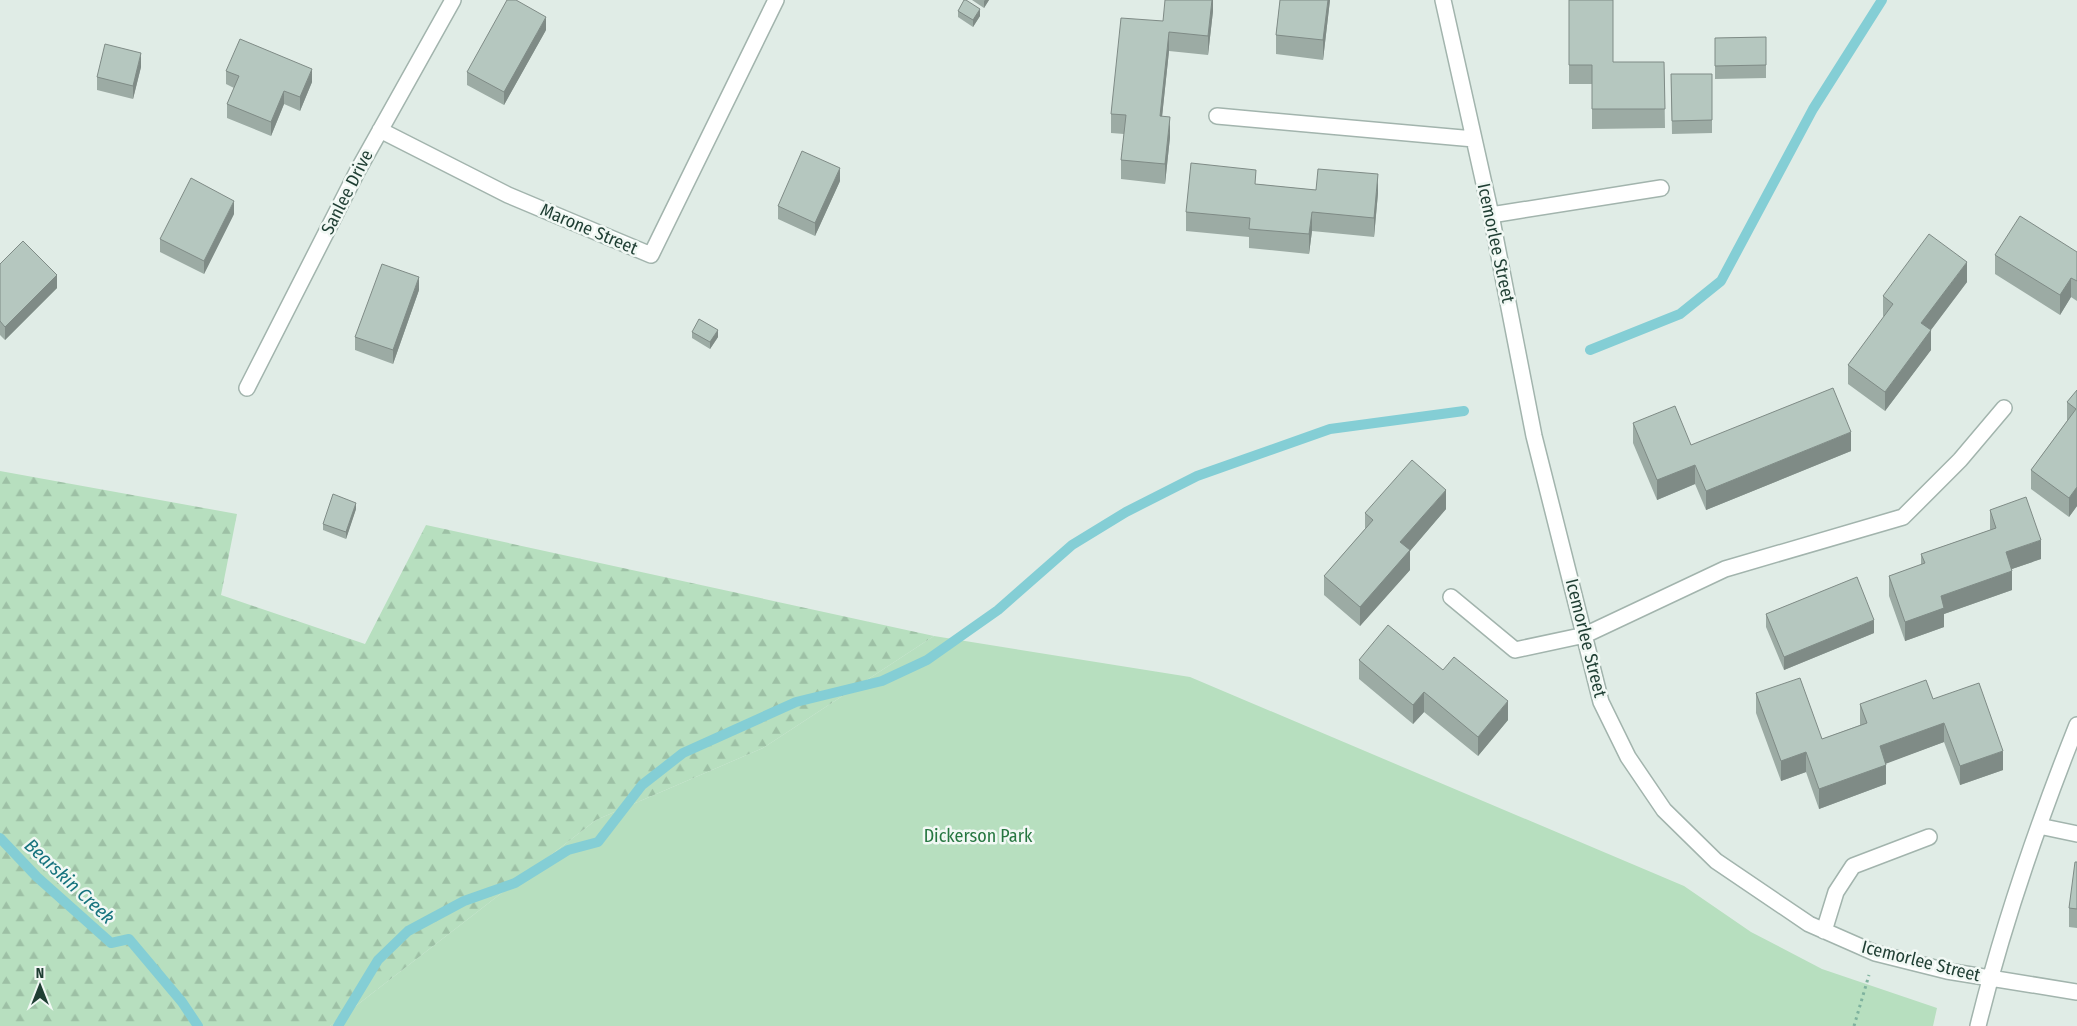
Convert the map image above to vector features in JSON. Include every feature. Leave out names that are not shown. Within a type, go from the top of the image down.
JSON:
[{"type":"street","name":"Sanlee Drive","points":[[247,388],[380,130],[453,0]]},
{"type":"street","name":"Marone Street","points":[[380,130],[508,196],[652,255],[776,0]]},
{"type":"street","name":"Icemorlee Street","points":[[1442,0],[1491,215],[1534,436],[1601,702],[1628,757],[1664,810],[1716,860],[1809,924],[1875,953],[1947,971],[2077,992]]},
{"type":"street","points":[[1217,116],[1474,139]]},
{"type":"street","points":[[1491,215],[1661,188]]},
{"type":"street","points":[[1451,597],[1515,650],[1584,635],[1725,569],[1903,518],[1960,460],[2004,408]]},
{"type":"street","points":[[1978,1026],[1990,978],[2039,826],[2077,726]]},
{"type":"street","points":[[2039,826],[2077,834]]},
{"type":"street","points":[[1824,931],[1836,892],[1853,866],[1929,837]]},
{"type":"path","points":[[1854,1026],[1875,953]]},
{"type":"green space","points":[[0,471],[237,514],[221,595],[365,644],[426,525],[934,636],[763,748],[596,820],[330,1026],[0,1026]]},
{"type":"green space","name":"Dickerson Park","points":[[934,636],[1190,677],[1684,886],[1751,932],[1822,969],[1937,1008],[1933,1026],[330,1026],[596,820],[763,748]]},
{"type":"building","points":[[507,0],[516,0],[546,17],[504,92],[467,72]]},
{"type":"building","points":[[964,0],[980,9],[973,20],[958,11]]},
{"type":"building","points":[[1165,0],[1212,0],[1208,36],[1169,32],[1160,116],[1170,117],[1165,164],[1121,160],[1126,115],[1111,114],[1121,18],[1163,21]]},
{"type":"building","points":[[1280,0],[1328,0],[1323,40],[1276,35]]},
{"type":"building","points":[[1569,0],[1613,0],[1613,62],[1664,62],[1665,109],[1592,109],[1592,65],[1569,65]]},
{"type":"building","points":[[1766,37],[1766,65],[1715,66],[1715,38]]},
{"type":"building","points":[[240,39],[312,69],[300,97],[284,91],[271,122],[227,104],[239,76],[226,71]]},
{"type":"building","points":[[105,44],[141,53],[133,86],[97,77]]},
{"type":"building","points":[[1671,74],[1712,74],[1712,120],[1672,121]]},
{"type":"building","points":[[802,151],[840,168],[815,223],[778,206]]},
{"type":"building","points":[[1191,163],[1256,170],[1255,184],[1316,190],[1318,169],[1378,174],[1374,218],[1312,212],[1309,234],[1249,229],[1250,218],[1186,212]]},
{"type":"building","points":[[191,178],[234,201],[204,261],[160,239]]},
{"type":"building","points":[[2020,216],[2077,252],[2077,281],[2071,278],[2060,295],[1995,255]]},
{"type":"building","points":[[1929,234],[1967,262],[1921,323],[1931,330],[1885,392],[1848,365],[1893,304],[1883,296]]},
{"type":"building","points":[[23,241],[57,275],[5,327],[0,321],[0,264]]},
{"type":"building","points":[[382,264],[419,277],[393,350],[355,337]]},
{"type":"building","points":[[699,319],[718,330],[710,342],[692,332]]},
{"type":"building","points":[[1833,388],[1851,432],[1706,491],[1695,465],[1657,480],[1633,423],[1675,406],[1691,445]]},
{"type":"building","points":[[2077,390],[2077,487],[2069,498],[2031,470],[2076,409],[2067,402]]},
{"type":"building","points":[[1412,460],[1446,490],[1400,542],[1410,550],[1360,607],[1324,576],[1373,520],[1365,513]]},
{"type":"building","points":[[333,494],[356,503],[346,532],[323,524]]},
{"type":"building","points":[[2026,497],[2041,540],[2006,552],[2012,571],[1941,596],[1944,608],[1905,622],[1889,576],[1925,563],[1921,554],[1996,528],[1990,510]]},
{"type":"building","points":[[1857,577],[1874,620],[1784,657],[1766,614]]},
{"type":"building","points":[[1388,625],[1443,670],[1454,657],[1508,701],[1478,737],[1424,692],[1413,705],[1359,660]]},
{"type":"building","points":[[1800,678],[1822,739],[1867,723],[1860,704],[1926,680],[1933,699],[1979,683],[2003,751],[1960,766],[1944,723],[1880,746],[1886,765],[1819,789],[1806,752],[1781,761],[1756,693]]},
{"type":"building","points":[[2075,862],[2077,862],[2077,909],[2069,908]]},
{"type":"waterway","points":[[1590,350],[1680,314],[1721,281],[1813,109],[1882,0]]},
{"type":"waterway","points":[[338,1026],[378,960],[408,931],[464,901],[515,883],[568,850],[598,842],[642,785],[683,753],[796,702],[882,681],[927,660],[998,610],[1072,545],[1126,512],[1197,476],[1330,429],[1464,411]]},
{"type":"waterway","name":"Bearskin Creek","points":[[0,838],[37,877],[111,943],[129,939],[182,1002],[198,1026]]}]
